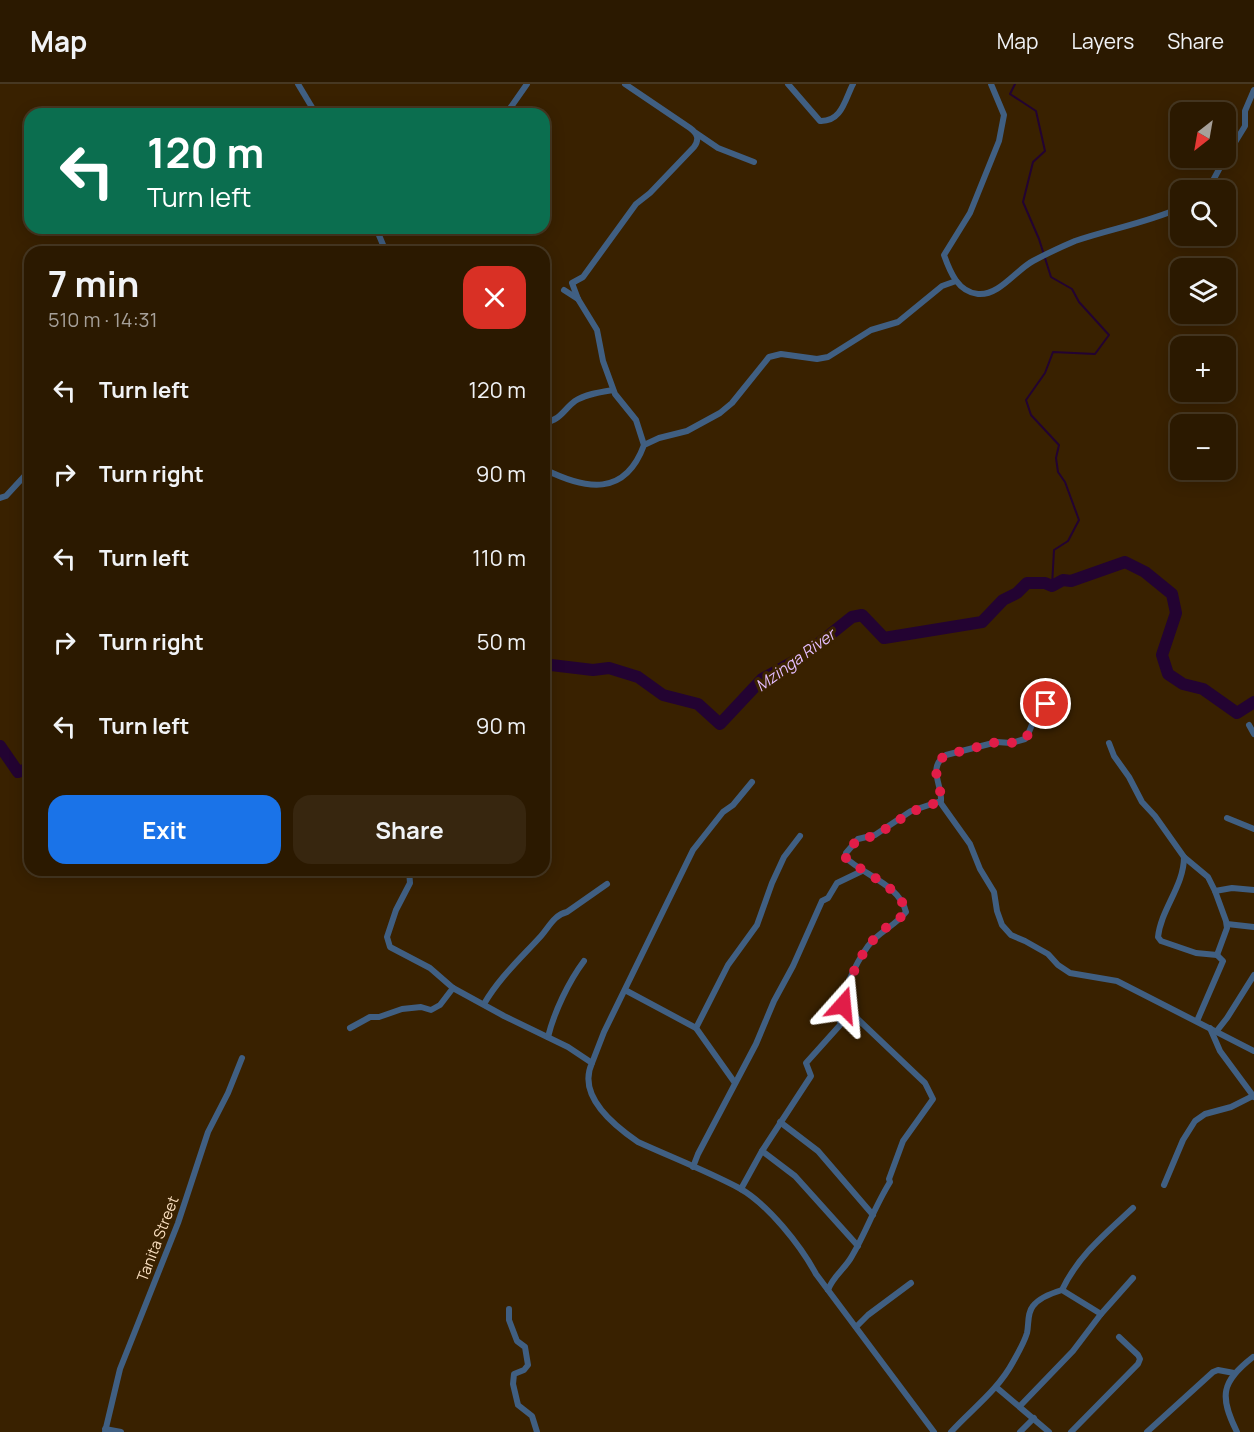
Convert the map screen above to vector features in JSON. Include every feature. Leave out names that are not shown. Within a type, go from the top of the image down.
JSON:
[{"type":"street","points":[[298,84],[312,108]]},
{"type":"street","points":[[510,108],[527,84]]},
{"type":"street","points":[[625,84],[718,148],[754,162]]},
{"type":"street","points":[[788,84],[820,121],[826,121],[840,114],[853,84]]},
{"type":"street","points":[[991,84],[1004,115],[1004,125],[970,213],[944,255],[951,275],[956,281],[975,293],[990,292],[1015,273],[1072,242],[1170,213]]},
{"type":"street","points":[[1236,140],[1245,126],[1245,111],[1254,90]]},
{"type":"street","points":[[550,472],[568,479],[601,486],[608,485],[632,470],[640,457],[644,445],[636,420],[613,390],[603,361],[597,330],[578,299],[572,283],[583,277],[636,204],[650,193],[694,147],[698,139],[696,132]]},
{"type":"street","points":[[644,445],[658,438],[687,431],[720,413],[732,403],[770,357],[781,354],[817,359],[828,357],[871,330],[898,322],[942,286],[956,281]]},
{"type":"street","points":[[564,290],[578,299]]},
{"type":"street","points":[[550,420],[562,415],[573,402],[584,396],[613,390]]},
{"type":"street","points":[[0,498],[6,496],[24,476]]},
{"type":"street","points":[[940,802],[942,800],[936,767],[940,759],[946,755],[997,742],[1011,743],[1025,739],[1032,728],[1036,709],[1046,704]]},
{"type":"street","points":[[1250,725],[1254,734]]},
{"type":"street","points":[[1109,743],[1114,756],[1129,777],[1142,802],[1184,856],[1204,872],[1215,891],[1227,924],[1217,955]]},
{"type":"street","points":[[752,782],[733,805],[723,812],[693,850],[681,873],[604,1032],[587,1074],[591,1094],[600,1110],[638,1142],[741,1189],[770,1213],[807,1258],[828,1290],[934,1432]]},
{"type":"street","points":[[741,1189],[762,1151],[811,1076],[806,1063],[841,1024],[837,1014],[843,1005],[848,983],[868,945],[880,932],[906,912],[896,894],[862,871],[844,855],[856,840],[875,836],[911,812],[940,802]]},
{"type":"street","points":[[940,802],[970,844],[980,869],[994,892],[1002,925],[1011,935],[1048,954],[1070,973],[1117,981],[1254,1051]]},
{"type":"street","points":[[1227,818],[1254,829]]},
{"type":"street","points":[[696,1028],[728,965],[757,926],[784,857],[800,836]]},
{"type":"street","points":[[1184,856],[1179,884],[1159,929],[1158,937],[1161,941],[1191,951],[1217,955],[1223,961],[1197,1021]]},
{"type":"street","points":[[693,1167],[756,1044],[822,901],[828,898],[837,883],[862,871]]},
{"type":"street","points":[[409,876],[410,883],[396,910],[387,938],[390,947],[430,968],[453,988],[548,1037],[592,1063]]},
{"type":"street","points":[[484,1004],[507,970],[560,913],[567,912],[607,884]]},
{"type":"street","points":[[1215,891],[1232,888],[1254,890]]},
{"type":"street","points":[[1227,924],[1254,927]]},
{"type":"street","points":[[548,1037],[552,1020],[574,973],[584,960]]},
{"type":"street","points":[[1213,1030],[1227,1018],[1254,975]]},
{"type":"street","points":[[350,1028],[370,1017],[379,1017],[402,1009],[421,1007],[431,1010],[440,1005],[453,988]]},
{"type":"street","points":[[625,990],[696,1028],[735,1083]]},
{"type":"street","points":[[828,1290],[831,1281],[847,1264],[858,1246],[890,1182],[889,1179],[903,1141],[933,1099],[925,1083],[843,1005]]},
{"type":"street","points":[[1164,1185],[1183,1140],[1195,1121],[1205,1114],[1231,1107],[1254,1096],[1220,1051],[1213,1030]]},
{"type":"street","name":"Tanita Street","points":[[105,1430],[120,1369],[178,1223],[208,1132],[228,1093],[242,1058]]},
{"type":"street","points":[[780,1122],[818,1151],[873,1215]]},
{"type":"street","points":[[762,1151],[795,1176],[858,1246]]},
{"type":"street","points":[[951,1432],[996,1387],[1022,1345],[1033,1306],[1044,1297],[1062,1290],[1070,1273],[1085,1252],[1096,1245],[1133,1208]]},
{"type":"street","points":[[1020,1406],[1073,1351],[1101,1314],[1133,1278]]},
{"type":"street","points":[[856,1327],[910,1283]]},
{"type":"street","points":[[1062,1290],[1101,1314]]},
{"type":"street","points":[[509,1309],[509,1320],[517,1341],[525,1347],[528,1354],[528,1365],[524,1370],[514,1374],[513,1383],[518,1405],[531,1416],[537,1432]]},
{"type":"street","points":[[1071,1432],[1138,1364],[1140,1359],[1138,1355],[1119,1337]]},
{"type":"street","points":[[1237,1432],[1224,1399],[1226,1386],[1234,1373],[1253,1357]]},
{"type":"street","points":[[1147,1432],[1213,1372],[1234,1373]]},
{"type":"street","points":[[996,1387],[1049,1432]]},
{"type":"street","points":[[1020,1432],[1035,1418]]},
{"type":"street","points":[[105,1430],[121,1432]]},
{"type":"waterway","points":[[1015,84],[1010,94],[1036,111],[1045,151],[1033,162],[1023,202],[1039,239],[1051,277],[1072,289],[1079,302],[1109,335],[1095,354],[1053,352],[1045,373],[1026,400],[1031,415],[1059,445],[1056,458],[1058,472],[1065,482],[1079,520],[1068,541],[1054,550],[1052,586]]},
{"type":"waterway","name":"Mzinga River","points":[[550,665],[593,670],[609,668],[638,677],[663,695],[698,704],[720,724],[762,679],[802,657],[852,617],[862,615],[884,638],[982,622],[1003,600],[1017,593],[1027,583],[1045,583],[1052,586],[1063,580],[1071,581],[1125,562],[1145,572],[1172,594],[1176,613],[1162,655],[1168,674],[1183,684],[1203,689],[1237,713],[1254,702]]},
{"type":"waterway","name":"Mzinga River","points":[[0,746],[18,772],[24,770]]},
{"type":"route","points":[[843,1005],[848,983],[868,945],[880,932],[896,922],[906,912],[903,904],[889,887],[862,871],[844,855],[856,840],[875,836],[899,818],[941,801],[936,774],[937,763],[940,759],[946,755],[997,742],[1011,743],[1025,739],[1032,728],[1036,709],[1046,704]]}]
